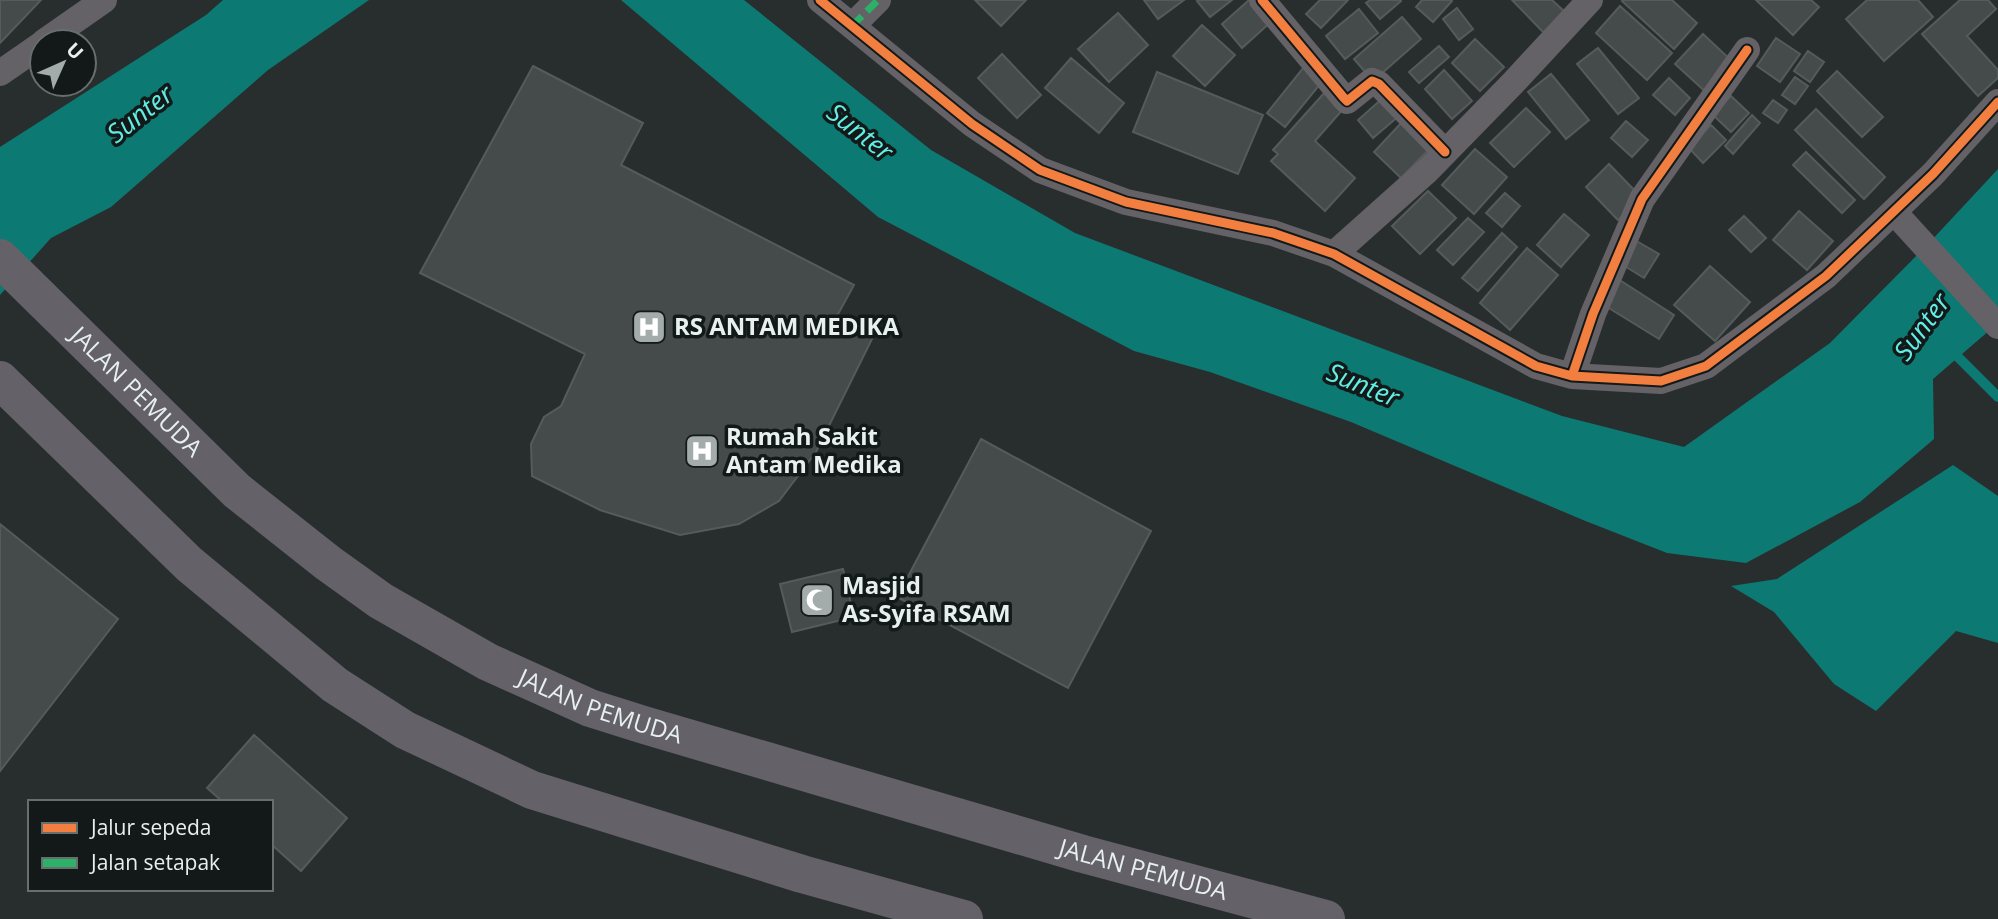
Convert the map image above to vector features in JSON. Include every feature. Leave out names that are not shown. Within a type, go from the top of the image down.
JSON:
[{"type":"main road","name":"JALAN PEMUDA","points":[[0,258],[237,491],[381,601],[488,662],[590,708],[657,729],[1083,854],[1326,919]]},
{"type":"main road","points":[[0,380],[189,564],[335,685],[405,730],[532,790],[803,874],[964,919]]},
{"type":"street","points":[[64,28],[104,0]]},
{"type":"street","points":[[820,0],[972,124],[1040,170],[1126,202],[1273,233],[1334,254],[1536,366],[1572,376],[1661,381],[1706,366],[1899,218],[1933,174],[1998,102]]},
{"type":"street","points":[[852,26],[878,0]]},
{"type":"street","points":[[1262,0],[1347,101],[1373,81],[1445,152]]},
{"type":"street","points":[[1334,254],[1445,152],[1590,0]]},
{"type":"street","points":[[1572,376],[1593,314],[1642,200],[1747,50]]},
{"type":"street","points":[[0,73],[28,53]]},
{"type":"street","points":[[1899,218],[1998,326]]},
{"type":"water","name":"Sunter","points":[[223,0],[369,0],[268,70],[111,207],[51,238],[0,295],[0,147],[76,98],[98,98],[98,84],[206,15]]},
{"type":"water","name":"Sunter","points":[[621,0],[744,0],[931,150],[1075,233],[1562,416],[1684,447],[1830,343],[1998,169],[1998,323],[1933,379],[1934,439],[1860,502],[1746,563],[1667,553],[1351,422],[1210,372],[1134,351],[878,217]]},
{"type":"water","points":[[1953,465],[1998,496],[1998,643],[1956,631],[1876,711],[1834,684],[1774,612],[1731,586],[1777,579]]},
{"type":"building","points":[[0,0],[41,0],[0,43]]},
{"type":"building","points":[[975,0],[1026,0],[1001,26]]},
{"type":"building","points":[[1144,0],[1184,0],[1158,19]]},
{"type":"building","points":[[1232,0],[1210,17],[1197,1]]},
{"type":"building","points":[[1249,0],[1272,21],[1242,48],[1222,24]]},
{"type":"building","points":[[1320,0],[1348,0],[1321,28],[1306,14]]},
{"type":"building","points":[[1370,0],[1401,1],[1380,19],[1366,3]]},
{"type":"building","points":[[1422,0],[1452,1],[1433,22],[1416,7]]},
{"type":"building","points":[[1512,0],[1552,0],[1565,12],[1544,33]]},
{"type":"building","points":[[1623,0],[1672,0],[1697,23],[1674,49]]},
{"type":"building","points":[[1756,0],[1811,0],[1819,7],[1793,35]]},
{"type":"building","points":[[1867,0],[1918,0],[1933,17],[1884,61],[1846,19]]},
{"type":"building","points":[[1960,0],[1988,0],[1996,9],[1967,36],[1998,70],[1998,78],[1978,96],[1922,34]]},
{"type":"building","points":[[1620,6],[1672,53],[1647,80],[1596,33]]},
{"type":"building","points":[[1457,8],[1473,29],[1459,40],[1443,19]]},
{"type":"building","points":[[1359,9],[1378,33],[1345,59],[1326,36]]},
{"type":"building","points":[[1118,13],[1148,45],[1109,82],[1078,49]]},
{"type":"building","points":[[1402,17],[1421,39],[1373,81],[1354,59]]},
{"type":"building","points":[[1202,25],[1235,55],[1205,86],[1173,56]]},
{"type":"building","points":[[1703,34],[1735,64],[1708,94],[1675,64]]},
{"type":"building","points":[[1776,38],[1800,54],[1780,82],[1757,66]]},
{"type":"building","points":[[1475,39],[1504,67],[1480,91],[1452,63]]},
{"type":"building","points":[[1439,46],[1449,57],[1419,83],[1409,72]]},
{"type":"building","points":[[1598,48],[1639,98],[1618,114],[1577,64]]},
{"type":"building","points":[[1808,51],[1824,62],[1810,82],[1794,71]]},
{"type":"building","points":[[1002,54],[1041,95],[1017,118],[978,78]]},
{"type":"building","points":[[1071,58],[1124,103],[1099,133],[1045,88]]},
{"type":"building","points":[[1308,62],[1326,77],[1285,127],[1267,113]]},
{"type":"building","points":[[533,66],[643,123],[621,165],[854,285],[837,316],[874,335],[816,452],[779,501],[739,524],[680,535],[600,510],[532,476],[531,444],[544,417],[561,406],[585,354],[420,273]]},
{"type":"building","points":[[1444,70],[1472,101],[1452,119],[1425,89]]},
{"type":"building","points":[[1837,71],[1883,117],[1862,137],[1817,91]]},
{"type":"building","points":[[1157,72],[1263,115],[1238,174],[1133,132]]},
{"type":"building","points":[[1551,74],[1589,120],[1566,139],[1528,92]]},
{"type":"building","points":[[1795,77],[1808,86],[1795,104],[1782,95]]},
{"type":"building","points":[[1669,78],[1690,98],[1675,115],[1653,95]]},
{"type":"building","points":[[1326,91],[1344,108],[1315,141],[1355,178],[1325,211],[1271,161],[1278,154],[1273,150]]},
{"type":"building","points":[[1731,96],[1749,113],[1731,132],[1713,115]]},
{"type":"building","points":[[1384,97],[1400,115],[1373,138],[1358,120]]},
{"type":"building","points":[[1773,100],[1787,110],[1778,123],[1763,113]]},
{"type":"building","points":[[1526,108],[1550,132],[1514,167],[1490,143]]},
{"type":"building","points":[[1816,109],[1885,177],[1864,199],[1795,130]]},
{"type":"building","points":[[1752,115],[1760,123],[1733,154],[1725,146]]},
{"type":"building","points":[[1404,120],[1432,146],[1401,178],[1374,152]]},
{"type":"building","points":[[1626,121],[1648,140],[1632,157],[1611,138]]},
{"type":"building","points":[[1711,125],[1726,140],[1703,163],[1689,148]]},
{"type":"building","points":[[1475,149],[1507,177],[1474,214],[1442,185]]},
{"type":"building","points":[[1806,152],[1855,200],[1842,213],[1793,165]]},
{"type":"building","points":[[1609,164],[1642,198],[1618,220],[1586,187]]},
{"type":"building","points":[[1428,191],[1456,218],[1420,254],[1392,226]]},
{"type":"building","points":[[1505,193],[1520,206],[1502,227],[1486,213]]},
{"type":"building","points":[[1799,211],[1833,241],[1807,270],[1773,240]]},
{"type":"building","points":[[1564,214],[1589,235],[1561,267],[1537,245]]},
{"type":"building","points":[[1744,216],[1766,238],[1751,252],[1729,230]]},
{"type":"building","points":[[1468,218],[1484,232],[1453,265],[1437,250]]},
{"type":"building","points":[[1502,233],[1517,247],[1478,291],[1462,278]]},
{"type":"building","points":[[1633,239],[1659,254],[1644,278],[1618,262]]},
{"type":"building","points":[[1527,248],[1558,275],[1510,330],[1480,303]]},
{"type":"building","points":[[1710,266],[1750,302],[1715,341],[1674,305]]},
{"type":"building","points":[[1615,277],[1674,315],[1659,339],[1599,302]]},
{"type":"building","points":[[981,439],[1151,531],[1068,688],[897,597]]},
{"type":"building","points":[[0,524],[118,619],[0,771]]},
{"type":"building","name":"Masjid As-Syifa RSAM","points":[[843,569],[854,617],[792,632],[780,584]]},
{"type":"building","points":[[254,735],[347,818],[301,871],[273,846],[273,800],[221,800],[207,788]]},
{"type":"waterway","points":[[1951,350],[1998,397]]},
{"type":"marked path","points":[[852,26],[878,0]]},
{"type":"cycle path","points":[[820,0],[972,124],[1040,170],[1126,202],[1273,233],[1334,254],[1536,366],[1572,376],[1661,381],[1706,366],[1826,276],[1933,174],[1998,102]]},
{"type":"cycle path","points":[[1262,0],[1347,101],[1372,81],[1379,84],[1445,152]]},
{"type":"cycle path","points":[[1572,376],[1593,314],[1642,199],[1747,50]]},
{"type":"place","name":"RS ANTAM MEDIKA","points":[[649,327]]},
{"type":"place","name":"Rumah Sakit Antam Medika","points":[[702,451]]},
{"type":"place","name":"Masjid As-Syifa RSAM","points":[[817,600]]}]
